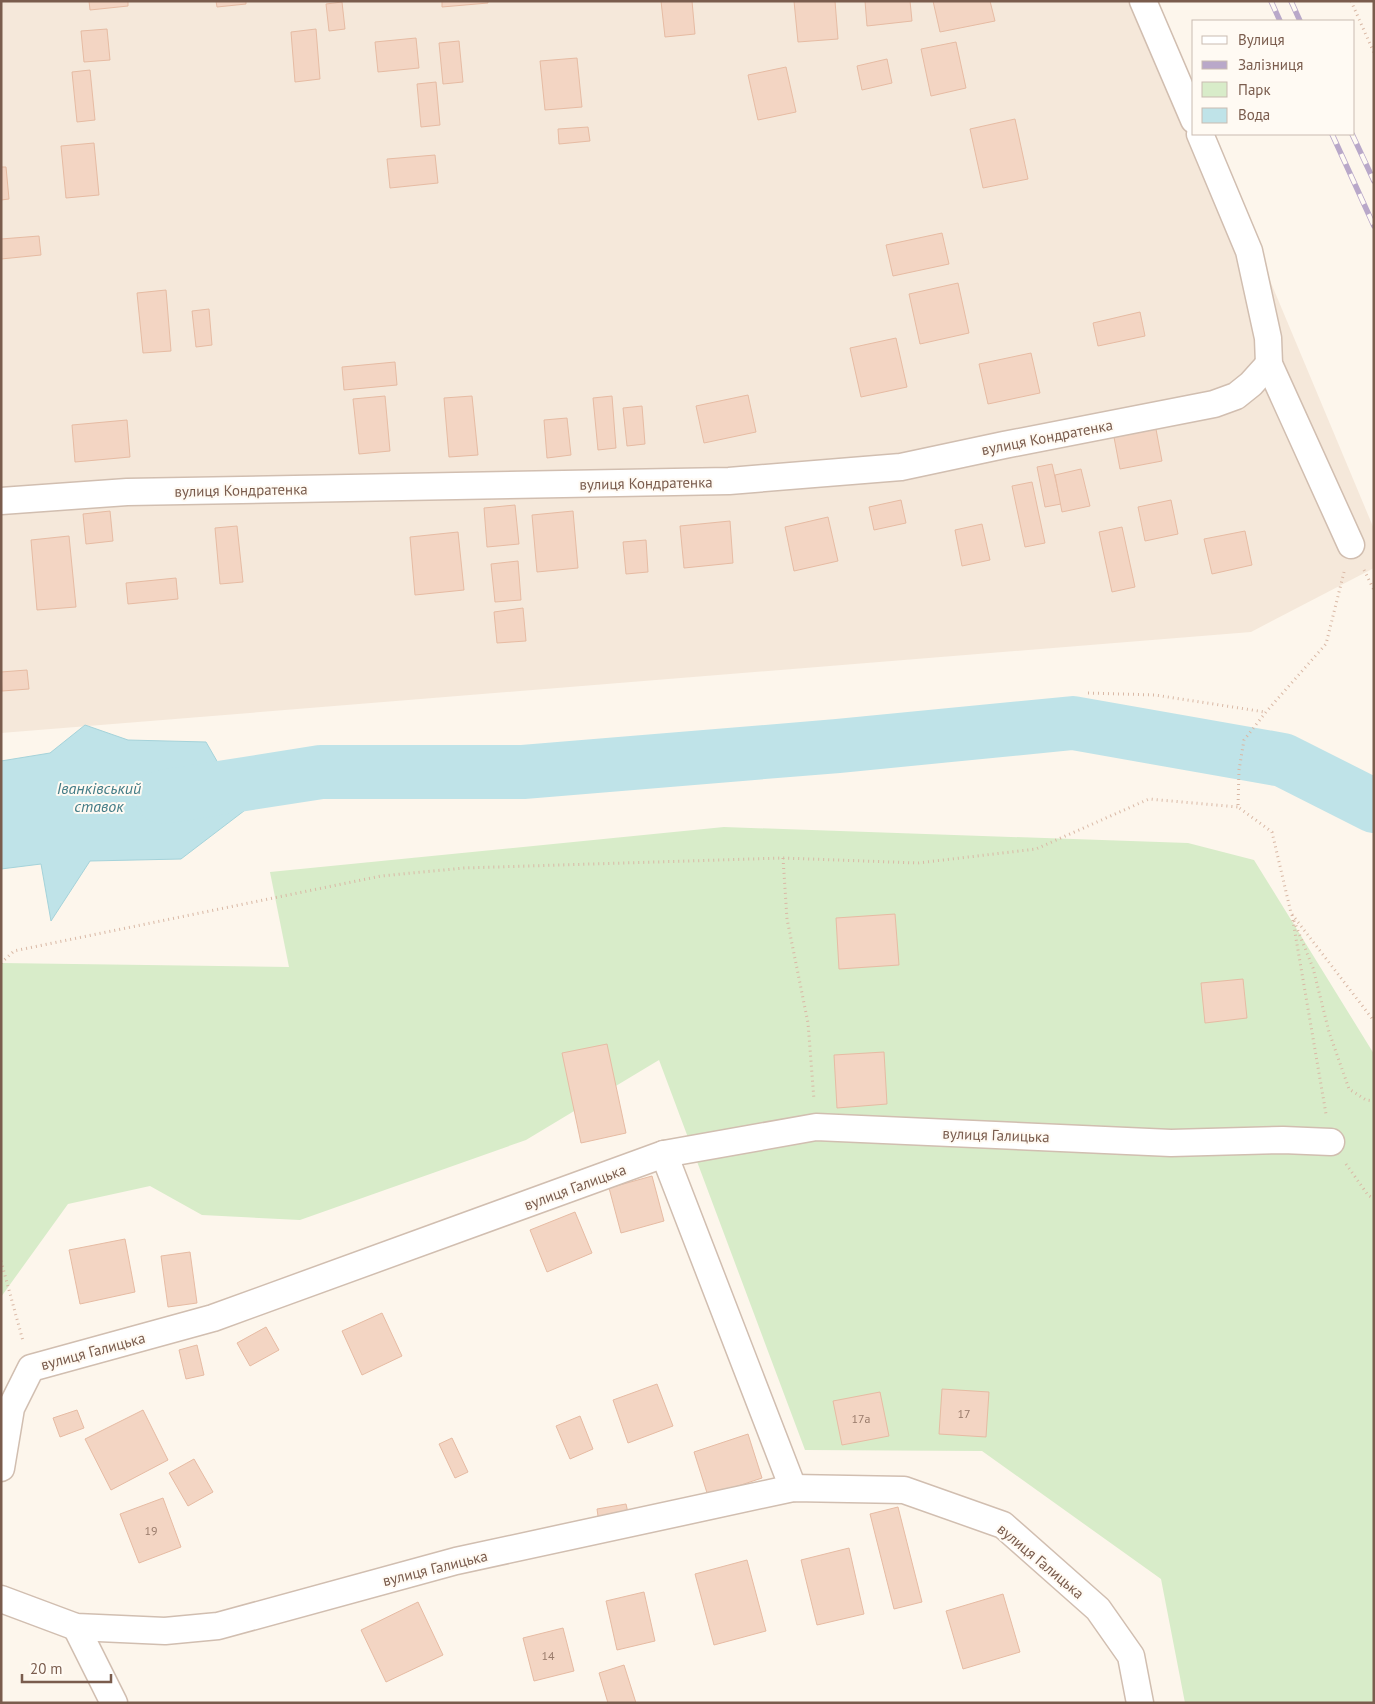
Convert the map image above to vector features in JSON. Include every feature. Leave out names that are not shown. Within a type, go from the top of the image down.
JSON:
[{"type":"street","points":[[1143,1],[1192,115]]},
{"type":"street","points":[[1200,135],[1250,251],[1268,338],[1269,364],[1351,545]]},
{"type":"street","name":"вулиця Кондратенка","points":[[1,501],[127,492],[729,481],[901,467],[1214,404],[1236,396],[1251,384],[1269,364]]},
{"type":"street","name":"вулиця Галицька","points":[[1,1468],[11,1408],[31,1368],[213,1318],[664,1154],[816,1128],[1171,1143],[1283,1140],[1331,1142]]},
{"type":"street","points":[[664,1154],[793,1488]]},
{"type":"street","name":"вулиця Галицька","points":[[1,1599],[76,1626],[165,1630],[219,1625],[456,1560],[793,1488],[904,1490],[1003,1525],[1098,1609],[1130,1656],[1140,1703]]},
{"type":"street","points":[[76,1626],[114,1703]]},
{"type":"path","points":[[1351,1],[1374,53]]},
{"type":"path","points":[[1238,807],[1239,770],[1244,740],[1326,644],[1351,545]]},
{"type":"path","points":[[1088,693],[1155,695],[1266,712]]},
{"type":"path","points":[[1,962],[14,951],[381,876],[464,868],[783,858],[918,863],[1036,848],[1149,799],[1238,807],[1272,832],[1291,913],[1331,1142],[1368,1195],[1374,1199]]},
{"type":"path","points":[[783,858],[787,919],[808,1023],[816,1128]]},
{"type":"path","points":[[1291,913],[1374,1022]]},
{"type":"path","points":[[1291,913],[1313,968],[1329,1032],[1349,1089],[1366,1100],[1374,1101]]},
{"type":"path","name":"вулиця Галицька","points":[[1,1261],[31,1368]]},
{"type":"shaded area","points":[[1,1],[1153,1],[1192,94],[1192,135],[1209,135],[1374,529],[1374,568],[1251,632],[1,733]]},
{"type":"green space","points":[[724,827],[1188,843],[1254,860],[1374,1054],[1374,1703],[1185,1703],[1161,1579],[982,1451],[805,1450],[659,1060],[526,1140],[300,1220],[202,1215],[150,1186],[68,1204],[1,1297],[1,963],[289,967],[270,872]]},
{"type":"water","name":"Іванківський ставок","points":[[85,725],[128,740],[206,742],[229,782],[257,801],[181,859],[90,861],[51,921],[41,864],[1,869],[1,761],[50,753]]},
{"type":"building","points":[[89,1],[128,1],[128,6],[90,10]]},
{"type":"building","points":[[216,1],[246,1],[246,4],[217,7]]},
{"type":"building","points":[[442,1],[488,1],[488,3],[442,7]]},
{"type":"building","points":[[661,1],[692,1],[695,34],[665,37]]},
{"type":"building","points":[[794,1],[835,1],[838,39],[798,42]]},
{"type":"building","points":[[865,1],[910,1],[912,21],[867,26]]},
{"type":"building","points":[[933,1],[990,1],[995,21],[940,32]]},
{"type":"building","points":[[342,2],[345,29],[329,31],[326,4]]},
{"type":"building","points":[[107,29],[110,60],[84,62],[81,31]]},
{"type":"building","points":[[316,29],[320,79],[295,82],[291,32]]},
{"type":"building","points":[[416,38],[419,68],[378,72],[375,42]]},
{"type":"building","points":[[459,41],[463,82],[443,84],[439,43]]},
{"type":"building","points":[[956,42],[966,88],[931,96],[921,49]]},
{"type":"building","points":[[577,58],[582,107],[545,110],[540,61]]},
{"type":"building","points":[[887,59],[892,83],[862,90],[857,66]]},
{"type":"building","points":[[786,67],[796,112],[758,120],[748,75]]},
{"type":"building","points":[[90,70],[95,120],[77,122],[72,72]]},
{"type":"building","points":[[436,82],[440,125],[421,127],[417,84]]},
{"type":"building","points":[[1015,119],[1028,179],[983,188],[970,129]]},
{"type":"building","points":[[588,127],[590,141],[559,144],[558,129]]},
{"type":"building","points":[[94,143],[99,195],[66,198],[61,146]]},
{"type":"building","points":[[435,155],[438,183],[390,188],[387,159]]},
{"type":"building","points":[[1,167],[6,167],[9,199],[1,200]]},
{"type":"building","points":[[942,233],[949,264],[893,276],[886,245]]},
{"type":"building","points":[[39,236],[41,255],[1,259],[1,239]]},
{"type":"building","points":[[958,283],[969,333],[920,344],[909,294]]},
{"type":"building","points":[[166,290],[171,351],[143,353],[137,293]]},
{"type":"building","points":[[209,309],[212,345],[196,347],[192,311]]},
{"type":"building","points":[[1140,312],[1145,336],[1098,346],[1093,323]]},
{"type":"building","points":[[896,338],[907,387],[861,397],[850,348]]},
{"type":"building","points":[[1031,353],[1040,393],[988,404],[979,364]]},
{"type":"building","points":[[395,362],[397,385],[344,390],[342,367]]},
{"type":"building","points":[[748,395],[756,432],[704,443],[696,406]]},
{"type":"building","points":[[385,396],[390,451],[359,454],[353,399]]},
{"type":"building","points":[[472,396],[478,455],[449,457],[444,398]]},
{"type":"building","points":[[612,396],[616,448],[598,450],[593,398]]},
{"type":"building","points":[[642,406],[645,444],[627,446],[623,408]]},
{"type":"building","points":[[567,418],[571,455],[547,458],[544,420]]},
{"type":"building","points":[[127,420],[130,457],[75,462],[72,425]]},
{"type":"building","points":[[1155,424],[1162,461],[1120,469],[1113,432]]},
{"type":"building","points":[[1052,464],[1061,504],[1045,507],[1037,467]]},
{"type":"building","points":[[1081,469],[1090,506],[1062,512],[1055,475]]},
{"type":"building","points":[[1032,482],[1045,543],[1025,547],[1012,486]]},
{"type":"building","points":[[901,500],[906,523],[874,530],[869,507]]},
{"type":"building","points":[[1171,500],[1178,534],[1145,541],[1138,507]]},
{"type":"building","points":[[515,505],[519,544],[487,547],[484,508]]},
{"type":"building","points":[[110,511],[113,541],[86,544],[83,514]]},
{"type":"building","points":[[573,511],[578,568],[537,572],[532,515]]},
{"type":"building","points":[[828,517],[838,561],[794,571],[785,527]]},
{"type":"building","points":[[730,521],[733,563],[684,568],[680,526]]},
{"type":"building","points":[[982,524],[990,560],[962,566],[955,530]]},
{"type":"building","points":[[237,526],[243,582],[220,584],[215,528]]},
{"type":"building","points":[[1122,527],[1135,587],[1112,592],[1099,532]]},
{"type":"building","points":[[1245,531],[1252,565],[1212,574],[1204,539]]},
{"type":"building","points":[[458,532],[464,590],[415,595],[410,537]]},
{"type":"building","points":[[69,536],[76,607],[37,610],[31,540]]},
{"type":"building","points":[[646,540],[648,572],[626,574],[623,542]]},
{"type":"building","points":[[518,561],[521,600],[495,602],[491,564]]},
{"type":"building","points":[[176,578],[178,599],[128,604],[126,583]]},
{"type":"building","points":[[523,608],[526,641],[497,643],[494,612]]},
{"type":"building","points":[[27,670],[29,689],[2,691],[1,672]]},
{"type":"building","points":[[895,914],[899,965],[839,969],[836,918]]},
{"type":"building","points":[[1243,979],[1247,1018],[1205,1023],[1201,983]]},
{"type":"building","points":[[607,1044],[626,1133],[581,1143],[562,1053]]},
{"type":"building","points":[[884,1052],[887,1104],[837,1108],[834,1055]]},
{"type":"building","points":[[652,1176],[664,1221],[621,1233],[609,1188]]},
{"type":"building","points":[[575,1212],[592,1253],[547,1272],[530,1230]]},
{"type":"building","points":[[125,1239],[135,1292],[80,1304],[69,1250]]},
{"type":"building","points":[[190,1252],[197,1303],[168,1307],[161,1256]]},
{"type":"building","points":[[382,1313],[402,1356],[362,1375],[342,1331]]},
{"type":"building","points":[[266,1327],[279,1350],[250,1366],[237,1343]]},
{"type":"building","points":[[197,1345],[204,1375],[186,1379],[179,1350]]},
{"type":"building","points":[[657,1384],[673,1426],[628,1443],[613,1400]]},
{"type":"building","points":[[942,1389],[989,1392],[986,1437],[939,1434]]},
{"type":"building","points":[[880,1392],[889,1436],[842,1445],[833,1401]]},
{"type":"building","points":[[77,1410],[84,1428],[60,1437],[53,1418]]},
{"type":"building","points":[[143,1410],[168,1460],[111,1490],[85,1439]]},
{"type":"building","points":[[580,1416],[593,1449],[570,1459],[556,1426]]},
{"type":"building","points":[[748,1434],[762,1478],[708,1496],[694,1452]]},
{"type":"building","points":[[452,1438],[468,1472],[455,1478],[439,1444]]},
{"type":"building","points":[[194,1459],[213,1492],[188,1506],[169,1473]]},
{"type":"building","points":[[163,1498],[181,1547],[139,1563],[120,1514]]},
{"type":"building","points":[[626,1504],[629,1517],[599,1523],[597,1509]]},
{"type":"building","points":[[898,1507],[922,1602],[894,1609],[870,1514]]},
{"type":"building","points":[[849,1548],[864,1614],[817,1625],[801,1560]]},
{"type":"building","points":[[747,1560],[766,1631],[714,1645],[695,1574]]},
{"type":"building","points":[[644,1592],[655,1641],[617,1650],[606,1601]]},
{"type":"building","points":[[1003,1594],[1020,1652],[963,1669],[946,1611]]},
{"type":"building","points":[[418,1602],[443,1655],[386,1682],[361,1630]]},
{"type":"building","points":[[563,1628],[574,1671],[534,1681],[523,1638]]},
{"type":"building","points":[[624,1665],[636,1703],[608,1703],[599,1673]]},
{"type":"waterway","points":[[162,797],[321,772],[523,772],[838,746],[1073,723],[1283,760],[1374,806]]},
{"type":"railway","points":[[1271,1],[1280,20]]},
{"type":"railway","points":[[1291,1],[1300,20]]},
{"type":"railway","points":[[1332,135],[1374,226]]},
{"type":"railway","points":[[1352,135],[1374,181]]}]
